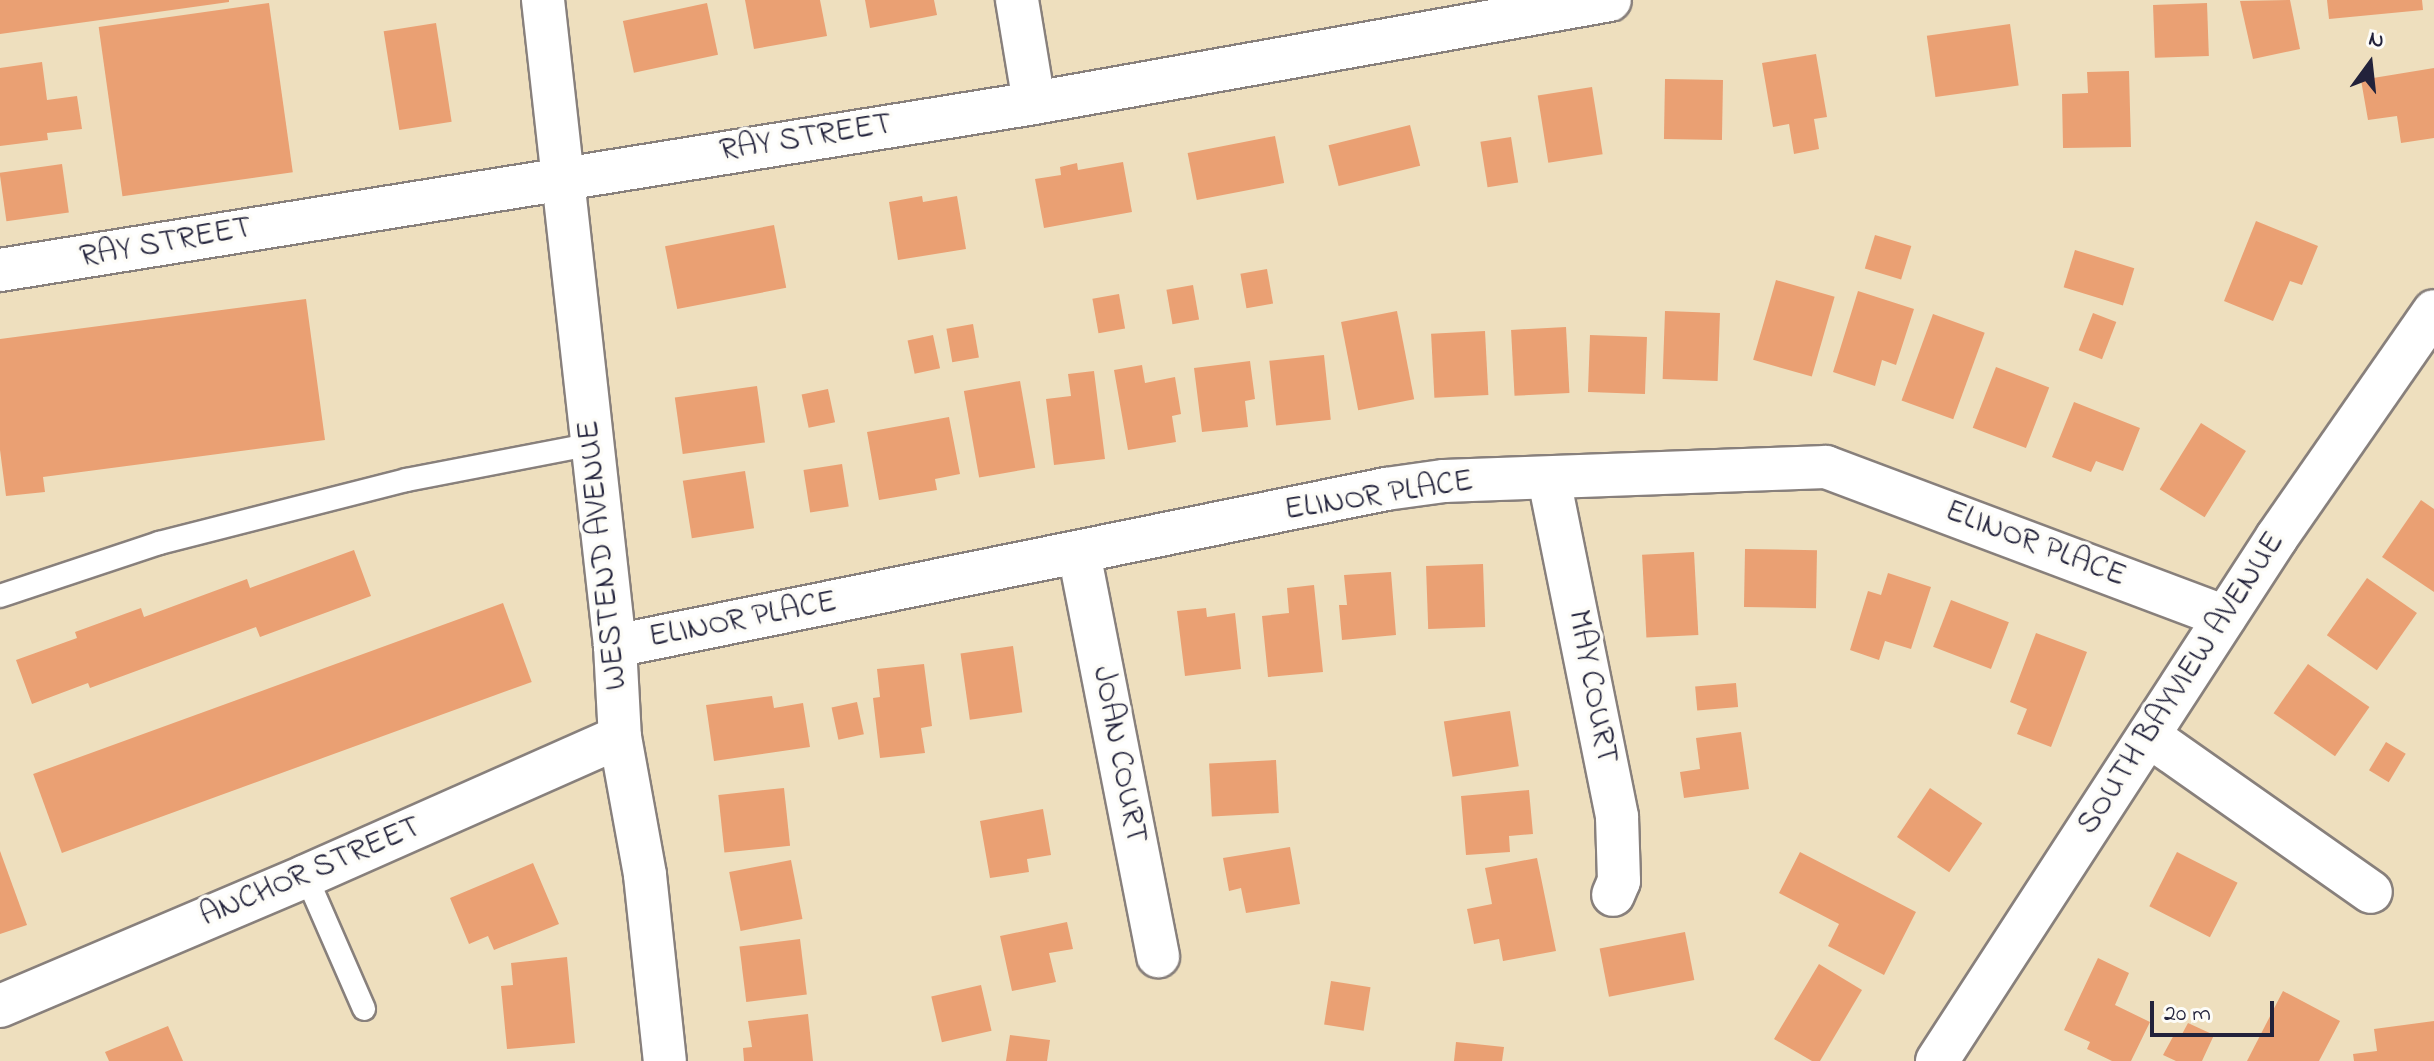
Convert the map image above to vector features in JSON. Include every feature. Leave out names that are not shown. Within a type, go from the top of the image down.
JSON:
[{"type":"street","name":"WESTEND AVENUE","points":[[543,0],[615,646],[620,737],[645,875],[665,1061]]},
{"type":"street","points":[[1017,0],[1034,103]]},
{"type":"street","name":"RAY STREET","points":[[0,270],[1034,103],[1610,0]]},
{"type":"street","name":"SOUTH BAYVIEW AVENUE","points":[[1937,1061],[2225,617],[2434,311]]},
{"type":"street","name":"ELINOR PLACE","points":[[615,646],[1386,489],[1444,481],[1826,467],[2225,617]]},
{"type":"street","name":"MAY COURT","points":[[1549,479],[1617,817],[1619,881],[1613,895]]},
{"type":"street","name":"JOAN COURT","points":[[1079,553],[1158,956]]},
{"type":"street","points":[[2149,736],[2371,892]]},
{"type":"street","name":"ANCHOR STREET","points":[[0,1006],[306,876],[620,737]]},
{"type":"lane","points":[[0,596],[174,539],[406,480],[593,444]]},
{"type":"lane","points":[[306,876],[364,1009]]},
{"type":"building","points":[[0,0],[229,0],[229,2],[0,34]]},
{"type":"building","points":[[745,0],[820,0],[827,36],[754,49]]},
{"type":"building","points":[[865,0],[934,0],[937,15],[870,28]]},
{"type":"building","points":[[2290,0],[2300,49],[2253,59],[2240,1]]},
{"type":"building","points":[[2327,0],[2422,0],[2423,10],[2329,19]]},
{"type":"building","points":[[269,3],[293,172],[122,196],[99,27]]},
{"type":"building","points":[[707,3],[718,55],[634,73],[623,21]]},
{"type":"building","points":[[2207,3],[2209,56],[2155,58],[2153,5]]},
{"type":"building","points":[[436,23],[452,122],[399,130],[384,31]]},
{"type":"building","points":[[2010,24],[2019,85],[1935,97],[1927,36]]},
{"type":"building","points":[[1816,54],[1827,117],[1814,119],[1819,149],[1794,154],[1789,124],[1773,127],[1762,63]]},
{"type":"building","points":[[42,62],[47,100],[77,96],[82,129],[47,133],[48,140],[0,146],[0,68]]},
{"type":"building","points":[[2434,68],[2434,138],[2401,143],[2397,116],[2368,120],[2361,80]]},
{"type":"building","points":[[2129,71],[2131,147],[2063,148],[2062,94],[2088,93],[2087,72]]},
{"type":"building","points":[[1665,79],[1723,80],[1722,140],[1664,139]]},
{"type":"building","points":[[1592,87],[1603,154],[1548,163],[1538,96]]},
{"type":"building","points":[[1410,125],[1420,166],[1339,186],[1328,145]]},
{"type":"building","points":[[1275,136],[1284,183],[1197,200],[1188,153]]},
{"type":"building","points":[[1511,137],[1518,182],[1488,187],[1480,142]]},
{"type":"building","points":[[1123,162],[1132,212],[1044,228],[1035,179],[1061,175],[1060,167],[1077,163],[1078,170]]},
{"type":"building","points":[[62,164],[69,213],[6,221],[0,173]]},
{"type":"building","points":[[922,196],[923,202],[957,196],[966,249],[898,260],[889,202]]},
{"type":"building","points":[[2256,221],[2318,246],[2302,285],[2290,281],[2273,321],[2224,301]]},
{"type":"building","points":[[774,225],[786,288],[677,309],[665,246]]},
{"type":"building","points":[[1875,235],[1911,246],[1901,280],[1865,268]]},
{"type":"building","points":[[2075,250],[2134,268],[2123,305],[2064,287]]},
{"type":"building","points":[[1267,269],[1273,303],[1246,308],[1240,274]]},
{"type":"building","points":[[1776,280],[1835,297],[1812,377],[1753,360]]},
{"type":"building","points":[[1193,285],[1199,319],[1172,324],[1166,290]]},
{"type":"building","points":[[1858,291],[1914,309],[1896,365],[1882,360],[1875,386],[1833,372]]},
{"type":"building","points":[[1119,294],[1125,328],[1098,333],[1092,299]]},
{"type":"building","points":[[306,299],[325,440],[43,477],[45,492],[6,496],[0,450],[0,339]]},
{"type":"building","points":[[1397,311],[1414,399],[1358,410],[1341,322]]},
{"type":"building","points":[[1665,311],[1720,313],[1718,381],[1663,379]]},
{"type":"building","points":[[2093,313],[2116,322],[2102,359],[2079,350]]},
{"type":"building","points":[[1933,314],[1985,333],[1953,419],[1902,400]]},
{"type":"building","points":[[973,324],[979,357],[952,362],[946,329]]},
{"type":"building","points":[[1566,327],[1569,393],[1515,396],[1511,330]]},
{"type":"building","points":[[1485,331],[1488,395],[1434,398],[1431,334]]},
{"type":"building","points":[[933,335],[940,368],[915,374],[908,340]]},
{"type":"building","points":[[1590,335],[1647,337],[1645,394],[1588,392]]},
{"type":"building","points":[[1324,355],[1331,420],[1276,425],[1269,361]]},
{"type":"building","points":[[1250,361],[1255,399],[1245,401],[1248,427],[1202,432],[1194,368]]},
{"type":"building","points":[[1142,365],[1145,383],[1175,377],[1181,414],[1172,416],[1176,442],[1128,450],[1114,370]]},
{"type":"building","points":[[1996,367],[2049,387],[2026,448],[1973,428]]},
{"type":"building","points":[[1094,371],[1105,459],[1054,465],[1046,399],[1071,396],[1068,374]]},
{"type":"building","points":[[1020,381],[1035,468],[979,478],[964,391]]},
{"type":"building","points":[[757,386],[765,442],[683,454],[675,398]]},
{"type":"building","points":[[828,389],[835,422],[809,428],[802,395]]},
{"type":"building","points":[[2074,402],[2140,428],[2123,471],[2096,461],[2091,472],[2052,457]]},
{"type":"building","points":[[949,417],[960,474],[935,479],[937,490],[879,500],[867,432]]},
{"type":"building","points":[[2201,423],[2246,451],[2205,517],[2160,489]]},
{"type":"building","points":[[842,464],[849,506],[810,513],[803,470]]},
{"type":"building","points":[[745,471],[754,528],[692,538],[683,481]]},
{"type":"building","points":[[2421,500],[2434,509],[2434,592],[2382,557]]},
{"type":"building","points":[[1745,549],[1817,550],[1816,608],[1744,607]]},
{"type":"building","points":[[354,550],[371,596],[260,637],[256,627],[90,688],[88,683],[32,704],[16,660],[77,638],[75,632],[141,608],[144,617],[247,579],[250,588]]},
{"type":"building","points":[[1694,552],[1698,635],[1646,638],[1642,555]]},
{"type":"building","points":[[1483,564],[1485,627],[1428,629],[1426,566]]},
{"type":"building","points":[[1391,572],[1396,635],[1342,640],[1339,605],[1347,605],[1344,575]]},
{"type":"building","points":[[1888,573],[1931,587],[1911,649],[1885,641],[1879,660],[1850,650],[1868,591],[1881,595]]},
{"type":"building","points":[[2367,578],[2417,613],[2377,670],[2327,635]]},
{"type":"building","points":[[1314,585],[1323,672],[1268,677],[1262,616],[1289,613],[1287,588]]},
{"type":"building","points":[[1951,600],[2009,622],[1991,669],[1933,647]]},
{"type":"building","points":[[503,603],[532,682],[62,853],[33,774]]},
{"type":"building","points":[[1206,608],[1207,617],[1235,613],[1241,669],[1185,676],[1177,611]]},
{"type":"building","points":[[2036,633],[2087,652],[2051,747],[2017,734],[2027,709],[2010,702]]},
{"type":"building","points":[[1013,646],[1022,712],[970,720],[961,653]]},
{"type":"building","points":[[924,664],[932,726],[921,728],[925,753],[880,758],[873,698],[880,697],[877,669]]},
{"type":"building","points":[[2308,664],[2369,707],[2335,756],[2274,713]]},
{"type":"building","points":[[1736,683],[1738,707],[1697,710],[1695,687]]},
{"type":"building","points":[[772,696],[774,708],[803,703],[810,747],[714,761],[706,705]]},
{"type":"building","points":[[857,702],[864,734],[838,740],[832,707]]},
{"type":"building","points":[[1510,711],[1519,766],[1453,777],[1444,721]]},
{"type":"building","points":[[1741,732],[1749,789],[1684,798],[1680,772],[1700,769],[1696,738]]},
{"type":"building","points":[[2386,742],[2406,754],[2389,782],[2369,770]]},
{"type":"building","points":[[1276,760],[1279,813],[1212,816],[1209,764]]},
{"type":"building","points":[[784,788],[790,846],[724,853],[718,795]]},
{"type":"building","points":[[1930,788],[1982,823],[1949,872],[1897,837]]},
{"type":"building","points":[[1529,790],[1533,834],[1509,836],[1510,852],[1466,855],[1461,796]]},
{"type":"building","points":[[1043,809],[1051,855],[1027,859],[1029,872],[990,878],[980,821]]},
{"type":"building","points":[[1290,847],[1300,904],[1246,913],[1241,888],[1229,891],[1223,858]]},
{"type":"building","points":[[0,851],[27,925],[0,934]]},
{"type":"building","points":[[1800,852],[1916,912],[1884,975],[1828,946],[1839,924],[1779,893]]},
{"type":"building","points":[[2177,852],[2238,883],[2210,937],[2149,906]]},
{"type":"building","points":[[1537,858],[1556,951],[1503,961],[1499,939],[1474,944],[1467,909],[1492,904],[1485,868]]},
{"type":"building","points":[[791,860],[802,919],[741,931],[729,872]]},
{"type":"building","points":[[533,863],[559,924],[494,950],[488,936],[469,944],[450,898]]},
{"type":"building","points":[[1067,922],[1073,949],[1049,953],[1056,982],[1012,991],[1000,936]]},
{"type":"building","points":[[1685,932],[1694,980],[1609,997],[1600,949]]},
{"type":"building","points":[[800,939],[807,995],[746,1002],[739,946]]},
{"type":"building","points":[[567,957],[575,1043],[507,1049],[501,986],[513,985],[511,963]]},
{"type":"building","points":[[2098,958],[2129,973],[2115,1005],[2150,1022],[2131,1061],[2112,1061],[2087,1049],[2090,1042],[2064,1030]]},
{"type":"building","points":[[1819,964],[1862,990],[1820,1061],[1812,1061],[1774,1039]]},
{"type":"building","points":[[1331,981],[1371,987],[1364,1031],[1324,1024]]},
{"type":"building","points":[[981,985],[992,1031],[942,1042],[931,996]]},
{"type":"building","points":[[2283,991],[2340,1021],[2319,1061],[2247,1061]]},
{"type":"building","points":[[808,1014],[813,1061],[744,1061],[743,1048],[752,1047],[748,1021]]},
{"type":"building","points":[[2434,1021],[2434,1061],[2354,1061],[2353,1054],[2377,1051],[2374,1029]]},
{"type":"building","points":[[2188,1023],[2214,1035],[2202,1061],[2176,1061],[2163,1055],[2175,1033],[2181,1036]]},
{"type":"building","points":[[168,1026],[183,1061],[109,1061],[105,1052]]},
{"type":"building","points":[[1010,1035],[1050,1040],[1047,1061],[1006,1061]]},
{"type":"building","points":[[1456,1042],[1504,1047],[1502,1061],[1454,1061]]}]
